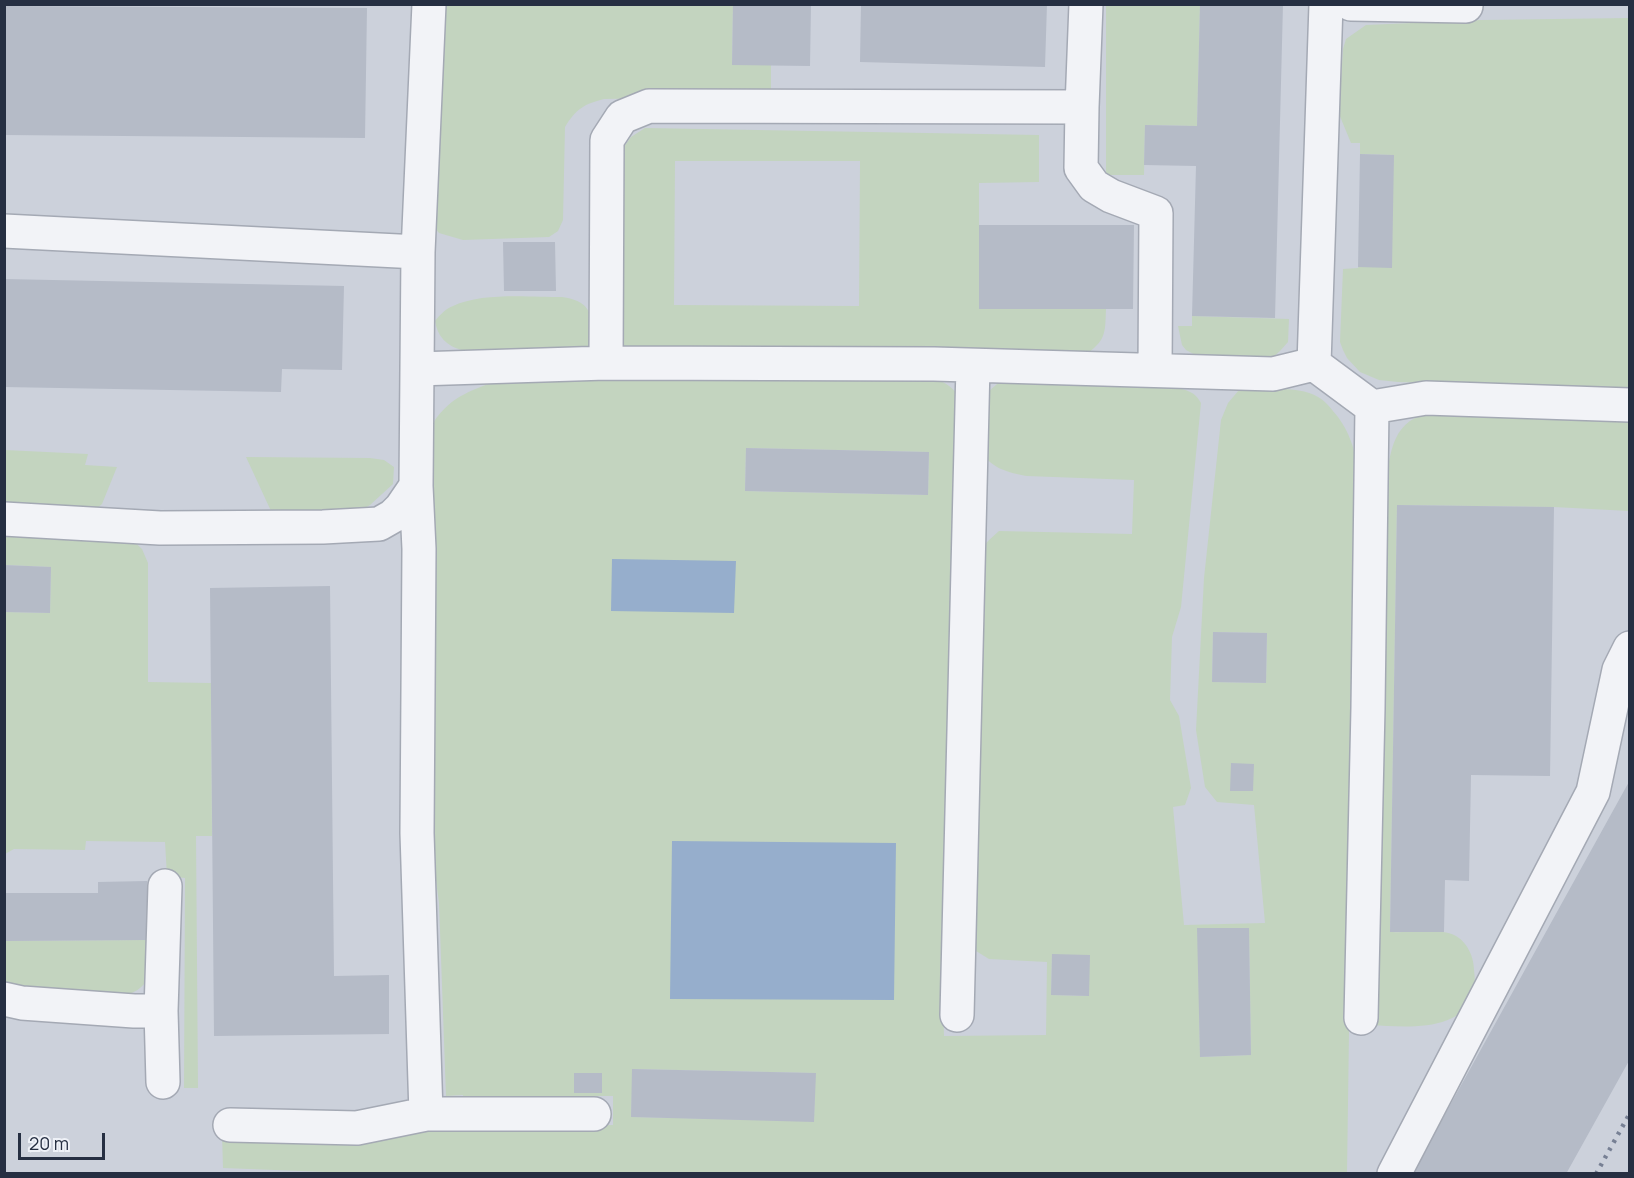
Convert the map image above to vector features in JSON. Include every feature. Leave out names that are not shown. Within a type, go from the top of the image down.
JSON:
[{"type":"lane","points":[[426,1114],[417,833],[419,549],[416,486],[418,252],[429,4]]},
{"type":"lane","points":[[1086,4],[1081,168],[1094,186],[1111,196],[1156,213],[1155,370]]},
{"type":"lane","points":[[1314,364],[1326,4]]},
{"type":"lane","points":[[1351,4],[1466,6]]},
{"type":"lane","points":[[606,363],[607,140],[622,117],[649,106],[1083,107]]},
{"type":"lane","points":[[4,231],[418,252]]},
{"type":"lane","points":[[417,369],[606,363],[934,364],[1273,374],[1314,364]]},
{"type":"lane","points":[[1314,364],[1372,407],[1426,398],[1629,405]]},
{"type":"lane","points":[[957,1015],[973,366]]},
{"type":"lane","points":[[1361,1018],[1372,407]]},
{"type":"lane","points":[[4,519],[160,528],[370,525],[379,524],[393,516],[416,486]]},
{"type":"lane","points":[[1394,1173],[1593,792],[1619,670],[1629,648]]},
{"type":"lane","points":[[163,1082],[161,1011],[165,885]]},
{"type":"lane","points":[[4,999],[34,1004],[161,1011]]},
{"type":"lane","points":[[230,1125],[357,1128],[426,1114],[594,1114]]},
{"type":"shaded area","points":[[5,5],[1629,5],[1629,1173],[5,1173]]},
{"type":"green space","points":[[436,5],[733,5],[732,65],[771,65],[771,96],[604,99],[586,105],[573,116],[565,127],[563,220],[558,231],[549,237],[463,240],[439,233],[428,220]]},
{"type":"green space","points":[[1106,5],[1200,5],[1197,126],[1145,125],[1144,175],[1106,175]]},
{"type":"green space","points":[[1629,18],[1629,390],[1398,382],[1379,380],[1360,372],[1347,358],[1340,342],[1343,269],[1358,268],[1394,155],[1360,154],[1360,143],[1351,143],[1339,114],[1343,49],[1346,39],[1366,25],[1481,20]]},
{"type":"green space","points":[[645,128],[1039,135],[1039,182],[979,183],[979,308],[1106,309],[1103,336],[1097,346],[1084,356],[627,350],[618,336],[618,155],[631,137]],"holes":[[[675,161],[860,161],[859,306],[674,305]]]},
{"type":"green space","points":[[506,296],[562,297],[578,301],[590,313],[596,334],[587,350],[465,351],[445,341],[436,327],[435,321],[443,312],[464,302]]},
{"type":"green space","points":[[1192,316],[1289,319],[1288,342],[1271,359],[1201,358],[1186,350],[1182,345],[1178,326],[1192,326]]},
{"type":"green space","points":[[505,378],[935,379],[950,386],[958,395],[960,399],[943,1002],[944,1036],[1046,1035],[1047,962],[989,959],[976,951],[967,937],[981,550],[999,531],[1132,534],[1134,480],[1027,476],[1007,471],[988,460],[981,448],[982,409],[987,394],[1002,380],[1182,389],[1193,394],[1201,403],[1181,607],[1172,637],[1170,700],[1179,716],[1191,788],[1185,805],[1173,807],[1184,925],[1265,923],[1254,805],[1217,802],[1205,787],[1196,730],[1204,578],[1221,420],[1228,403],[1239,390],[1301,391],[1318,397],[1327,404],[1348,434],[1357,465],[1347,1173],[352,1173],[223,1168],[222,1134],[406,1134],[451,1130],[613,1125],[613,1096],[571,1096],[510,1111],[464,1110],[463,1095],[446,1096],[439,903],[431,843],[433,423],[440,413],[464,394]],"holes":[[[746,448],[929,452],[928,495],[745,491]],[[1213,632],[1267,633],[1266,683],[1212,682]],[[1249,928],[1251,1055],[1200,1057],[1198,929]],[[1052,954],[1088,996],[1051,995]],[[633,1069],[815,1073],[814,1121],[631,1117]]]},
{"type":"green space","points":[[1439,413],[1629,414],[1629,511],[1554,507],[1397,505],[1390,932],[1441,932],[1459,938],[1471,955],[1475,987],[1467,1006],[1457,1015],[1445,1021],[1415,1026],[1372,1025],[1385,494],[1389,460],[1396,438],[1402,429],[1409,421],[1422,415]]},
{"type":"green space","points":[[5,450],[88,454],[85,465],[117,467],[102,504],[96,509],[5,506]]},
{"type":"green space","points":[[246,457],[384,460],[394,467],[393,484],[370,505],[355,514],[271,511]]},
{"type":"green space","points":[[5,533],[130,538],[142,549],[148,563],[148,682],[211,683],[212,836],[196,836],[198,1088],[184,1088],[185,878],[167,876],[165,842],[86,841],[85,850],[14,849],[5,854],[5,612],[50,613],[51,567],[5,565]]},
{"type":"green space","points":[[147,940],[149,978],[138,990],[127,995],[5,992],[4,941]]},
{"type":"water","points":[[612,559],[736,561],[734,613],[611,611]]},
{"type":"water","points":[[672,841],[896,843],[894,1000],[670,999]]},
{"type":"building","points":[[733,4],[811,4],[810,66],[732,65]]},
{"type":"building","points":[[861,4],[1047,4],[1045,67],[860,62]]},
{"type":"building","points":[[1200,4],[1283,4],[1275,318],[1192,316],[1196,166],[1144,165],[1145,125],[1197,126]]},
{"type":"building","points":[[4,6],[367,8],[365,138],[4,135]]},
{"type":"building","points":[[1360,154],[1394,155],[1392,268],[1358,267]]},
{"type":"building","points":[[979,225],[1134,225],[1133,309],[979,309]]},
{"type":"building","points":[[503,242],[555,242],[556,291],[504,291]]},
{"type":"building","points":[[4,279],[344,286],[342,370],[282,369],[281,392],[4,387]]},
{"type":"building","points":[[746,448],[929,452],[928,495],[745,491]]},
{"type":"building","points":[[1397,505],[1554,507],[1550,776],[1471,775],[1469,881],[1445,880],[1444,932],[1390,932]]},
{"type":"building","points":[[4,565],[51,567],[50,613],[4,612]]},
{"type":"building","points":[[330,586],[334,976],[389,975],[389,1034],[214,1036],[210,588]]},
{"type":"building","points":[[1213,632],[1267,633],[1266,683],[1212,682]]},
{"type":"building","points":[[1231,763],[1254,764],[1253,791],[1230,791]]},
{"type":"building","points":[[1630,780],[1630,1059],[1566,1174],[1412,1174]]},
{"type":"building","points":[[147,881],[147,940],[4,941],[4,893],[98,893],[98,882]]},
{"type":"building","points":[[1197,928],[1249,928],[1251,1055],[1200,1057]]},
{"type":"building","points":[[1052,954],[1090,955],[1089,996],[1051,995]]},
{"type":"building","points":[[632,1069],[816,1073],[814,1122],[631,1117]]},
{"type":"building","points":[[574,1073],[602,1073],[602,1093],[574,1093]]},
{"type":"railway","points":[[1596,1174],[1630,1113]]}]
